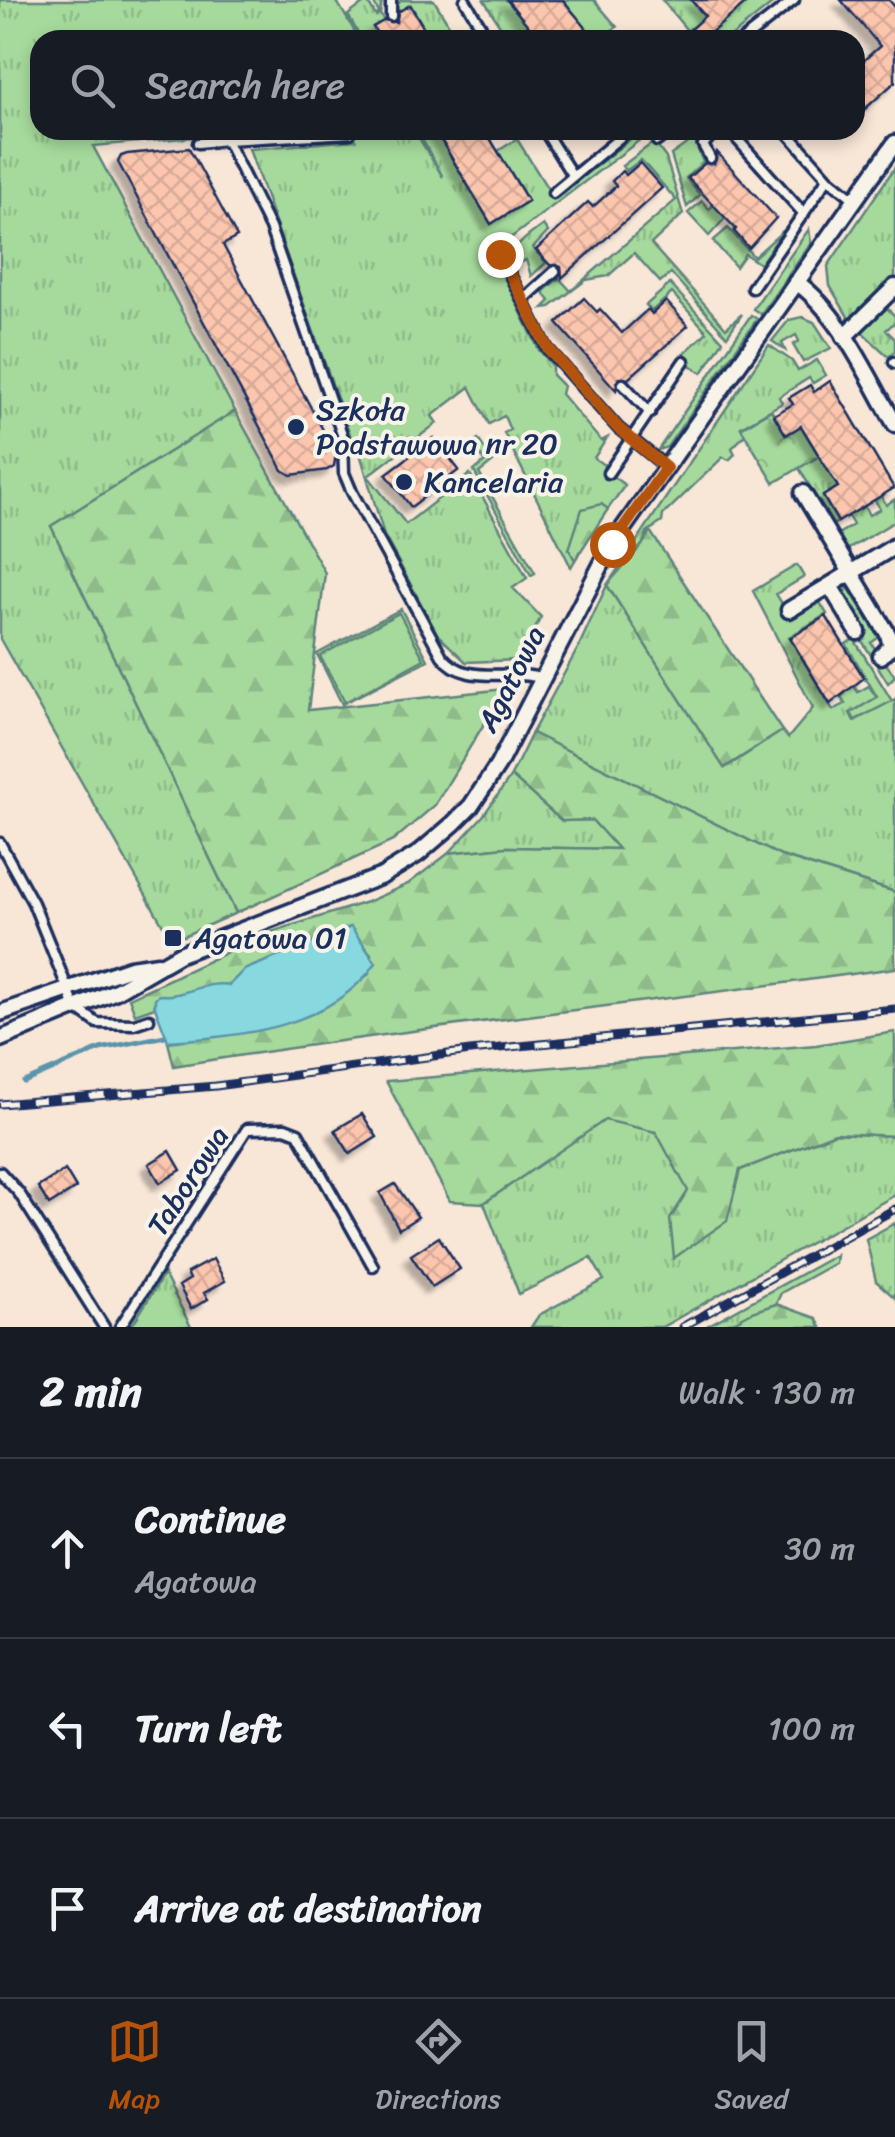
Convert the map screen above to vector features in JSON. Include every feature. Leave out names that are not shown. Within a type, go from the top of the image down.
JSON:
[{"type":"street","name":"Agatowa","points":[[0,1039],[116,991],[159,964],[260,921],[361,886],[418,854],[453,824],[498,765],[612,544],[895,143]]},
{"type":"street","points":[[796,282],[813,296],[844,337],[895,424]]},
{"type":"street","points":[[844,337],[895,286]]},
{"type":"street","points":[[804,493],[891,640],[891,646],[881,656]]},
{"type":"street","points":[[790,610],[895,546]]},
{"type":"street","points":[[830,586],[858,632]]},
{"type":"street","name":"Agatowa","points":[[0,1013],[130,968],[159,964]]},
{"type":"lane","points":[[391,0],[391,16]]},
{"type":"lane","points":[[465,0],[483,30]]},
{"type":"lane","points":[[755,30],[794,0]]},
{"type":"lane","points":[[198,142],[226,140],[270,228],[343,438],[344,473],[442,656],[464,674],[524,673],[540,678]]},
{"type":"lane","points":[[550,140],[572,176]]},
{"type":"lane","points":[[553,193],[617,140]]},
{"type":"lane","points":[[708,140],[704,145],[710,158]]},
{"type":"lane","points":[[738,140],[804,214]]},
{"type":"lane","points":[[794,140],[828,178],[854,198]]},
{"type":"lane","points":[[752,288],[828,178]]},
{"type":"lane","points":[[497,249],[548,348],[631,440],[666,468]]},
{"type":"lane","points":[[523,300],[555,270]]},
{"type":"lane","points":[[608,472],[684,361]]},
{"type":"lane","points":[[623,384],[650,413]]},
{"type":"lane","points":[[0,843],[33,902],[75,1008],[96,1023],[134,1024],[148,1019]]},
{"type":"lane","name":"Taborowa","points":[[120,1327],[247,1129],[285,1128],[298,1132],[373,1266]]},
{"type":"lane","points":[[0,1172],[19,1193],[104,1327]]},
{"type":"green space","points":[[0,0],[336,0],[354,30],[30,30],[30,140],[162,140],[93,146],[235,411],[51,526],[236,913],[172,941],[0,639]]},
{"type":"green space","points":[[372,0],[382,0],[380,14],[384,21],[373,27],[375,30],[356,30],[348,15],[367,1],[376,16],[379,13]]},
{"type":"green space","points":[[401,0],[434,0],[452,30],[425,30],[411,5],[398,12],[396,7]]},
{"type":"green space","points":[[484,0],[507,0],[532,30],[503,30]]},
{"type":"green space","points":[[563,0],[594,0],[617,27],[588,30]]},
{"type":"green space","points":[[662,0],[691,0],[715,29],[748,0],[777,0],[740,30],[687,30]]},
{"type":"green space","points":[[356,140],[420,140],[443,177],[423,140],[441,140],[491,224],[528,201],[498,151],[515,140],[554,199],[629,140],[640,140],[492,252],[539,350],[552,365],[552,375],[563,386],[561,394],[601,441],[607,438],[594,458],[604,465],[603,470],[625,485],[608,509],[601,504],[569,549],[575,560],[571,567],[504,433],[510,430],[504,416],[489,424],[470,387],[432,416],[437,423],[368,476],[406,524],[470,474],[527,578],[513,588],[541,617],[519,660],[466,662],[438,635],[384,535],[357,443],[353,443],[249,149]]},
{"type":"green space","points":[[692,140],[699,140],[696,145],[703,162],[686,178],[700,195],[687,207],[671,155]]},
{"type":"green space","points":[[654,142],[666,158],[683,214],[651,244],[726,328],[742,314],[727,336],[671,273],[660,282],[634,253],[608,276],[586,280],[550,307],[543,308],[550,301],[543,292],[559,278],[571,291],[676,200],[641,160],[626,171],[622,166]]},
{"type":"green space","points":[[895,167],[895,278],[851,322],[830,286],[828,266]]},
{"type":"green space","points":[[702,201],[709,209],[715,204],[727,216],[709,236],[688,213]]},
{"type":"green space","points":[[543,225],[548,232],[533,248],[546,263],[531,276],[526,260],[515,265],[515,252]]},
{"type":"green space","points":[[728,228],[754,257],[784,230],[760,264],[745,254],[736,267],[713,241]]},
{"type":"green space","points":[[809,229],[811,243],[761,314],[753,309]]},
{"type":"green space","points":[[670,284],[723,341],[702,373],[679,358],[707,332],[672,293],[652,311],[646,305]]},
{"type":"green space","points":[[886,307],[895,316],[895,322],[886,330],[895,339],[895,351],[889,357],[862,332]]},
{"type":"green space","points":[[751,315],[757,319],[667,447],[658,450]]},
{"type":"green space","points":[[802,317],[814,322],[831,348],[803,362],[793,345],[799,341],[796,335],[782,343],[785,350],[772,341],[789,320]]},
{"type":"green space","points":[[769,345],[792,361],[798,371],[817,360],[826,375],[813,383],[809,378],[779,397],[782,403],[741,427],[745,435],[732,448],[735,454],[729,460],[723,457],[663,515],[662,522],[647,532],[643,544],[607,585]]},
{"type":"green space","points":[[771,410],[786,435],[801,426],[819,456],[774,483],[741,428]]},
{"type":"green space","points":[[235,411],[325,573],[308,710],[505,689],[435,805],[393,841],[236,913],[51,526]]},
{"type":"green space","points":[[478,439],[493,462],[479,473],[535,573],[531,575],[474,471],[485,462],[472,443]]},
{"type":"green space","points":[[819,456],[838,487],[823,497],[838,522],[832,525],[799,468]]},
{"type":"green space","points":[[881,496],[886,505],[895,499],[895,521],[847,550],[838,534],[853,525],[848,516],[864,506],[869,515],[880,509],[875,500]]},
{"type":"green space","points":[[601,504],[608,509],[575,560],[569,549],[582,509]]},
{"type":"green space","points":[[650,531],[782,731],[724,768],[607,585]]},
{"type":"green space","points":[[797,565],[804,577],[776,594],[791,618],[819,601],[827,614],[789,637],[833,710],[845,704],[841,697],[853,685],[858,692],[869,686],[877,698],[850,713],[854,721],[895,699],[895,892],[781,856],[532,733],[607,585],[725,768],[782,731],[788,738],[813,708],[753,591]]},
{"type":"green space","points":[[848,587],[879,637],[871,643],[895,676],[888,683],[859,636],[865,632],[844,596]]},
{"type":"green space","points":[[401,609],[428,660],[342,704],[317,654]]},
{"type":"green space","points":[[399,613],[424,659],[345,702],[320,656]]},
{"type":"green space","points":[[854,639],[892,701],[855,720],[851,713],[877,697],[846,644]]},
{"type":"green space","points":[[532,733],[781,856],[895,892],[895,968],[174,1066],[168,1042],[259,1030],[352,986],[369,974],[371,954],[350,927],[244,970],[229,985],[163,995],[154,1003],[155,1007],[135,1014],[129,998],[255,939],[258,944],[272,938],[271,932],[367,902],[408,884],[449,853],[506,847],[618,849],[592,820],[562,821],[511,776]]},
{"type":"green space","points":[[511,776],[562,821],[592,820],[619,849],[506,847],[449,853],[483,816]]},
{"type":"green space","points":[[895,1032],[895,1136],[835,1133],[740,1170],[727,1221],[674,1258],[670,1219],[688,1191],[656,1132],[605,1120],[484,1203],[450,1201],[386,1081],[816,1045]]},
{"type":"green space","points":[[605,1119],[656,1132],[689,1191],[671,1219],[740,1170],[835,1133],[895,1136],[895,1195],[662,1327],[531,1327],[539,1315],[604,1280],[591,1258],[519,1294],[484,1203]]},
{"type":"green space","points":[[895,1223],[895,1298],[876,1281],[866,1239]]},
{"type":"green space","points":[[836,1255],[835,1263],[781,1293],[776,1304],[733,1322],[705,1327]]},
{"type":"green space","points":[[164,1274],[191,1327],[131,1327]]},
{"type":"green space","points":[[776,1304],[816,1318],[821,1327],[725,1327],[752,1312]]},
{"type":"water","points":[[351,927],[376,963],[357,985],[334,1002],[309,1015],[254,1032],[168,1041],[155,1007],[159,995],[229,985],[244,970]]},
{"type":"building","points":[[507,0],[563,0],[588,30],[532,30]]},
{"type":"building","points":[[691,0],[750,0],[714,30],[689,30],[705,16]]},
{"type":"building","points":[[841,0],[889,0],[895,7],[895,82],[865,109],[865,59],[880,46]]},
{"type":"building","points":[[410,5],[425,30],[375,30],[373,27],[385,20],[396,22],[398,12]]},
{"type":"building","points":[[441,140],[491,140],[528,201],[491,224]]},
{"type":"building","points":[[189,148],[237,237],[223,245],[336,454],[334,466],[327,470],[291,475],[283,470],[118,162],[127,154]]},
{"type":"building","points":[[717,152],[776,218],[749,248],[688,178],[705,163],[714,164]]},
{"type":"building","points":[[640,163],[662,188],[562,278],[561,267],[550,265],[536,250],[588,202],[593,207],[616,186],[612,181],[622,171],[626,175]]},
{"type":"building","points":[[584,298],[622,333],[648,309],[652,314],[666,301],[688,326],[628,379],[619,378],[616,390],[557,323]]},
{"type":"building","points":[[830,381],[894,488],[838,522],[823,496],[838,487],[801,426],[786,435],[774,415],[793,404],[789,398],[810,385],[814,392]]},
{"type":"building","points":[[434,438],[459,470],[411,507],[386,474]]},
{"type":"building","points":[[826,616],[864,678],[830,704],[790,638]]},
{"type":"building","points":[[362,1114],[377,1137],[350,1154],[335,1130]]},
{"type":"building","points":[[170,1151],[181,1170],[160,1183],[149,1164]]},
{"type":"building","points":[[65,1170],[76,1188],[49,1205],[38,1187]]},
{"type":"building","points":[[395,1184],[418,1217],[399,1229],[380,1193]]},
{"type":"building","points":[[439,1237],[460,1269],[432,1287],[411,1255]]},
{"type":"building","points":[[213,1259],[225,1281],[204,1293],[208,1299],[191,1309],[179,1286],[190,1279],[187,1273]]},
{"type":"waterway","points":[[24,1082],[100,1049],[165,1036]]},
{"type":"railway","points":[[0,1104],[216,1086],[470,1051],[895,1009]]},
{"type":"railway","points":[[682,1327],[895,1209]]},
{"type":"place","name":"Szkoła Podstawowa nr 20","points":[[296,427]]},
{"type":"place","name":"Kancelaria","points":[[404,482]]},
{"type":"place","name":"Agatowa 01","points":[[173,938]]},
{"type":"route","points":[[500,254],[548,348],[618,428],[666,468],[612,544]]}]
